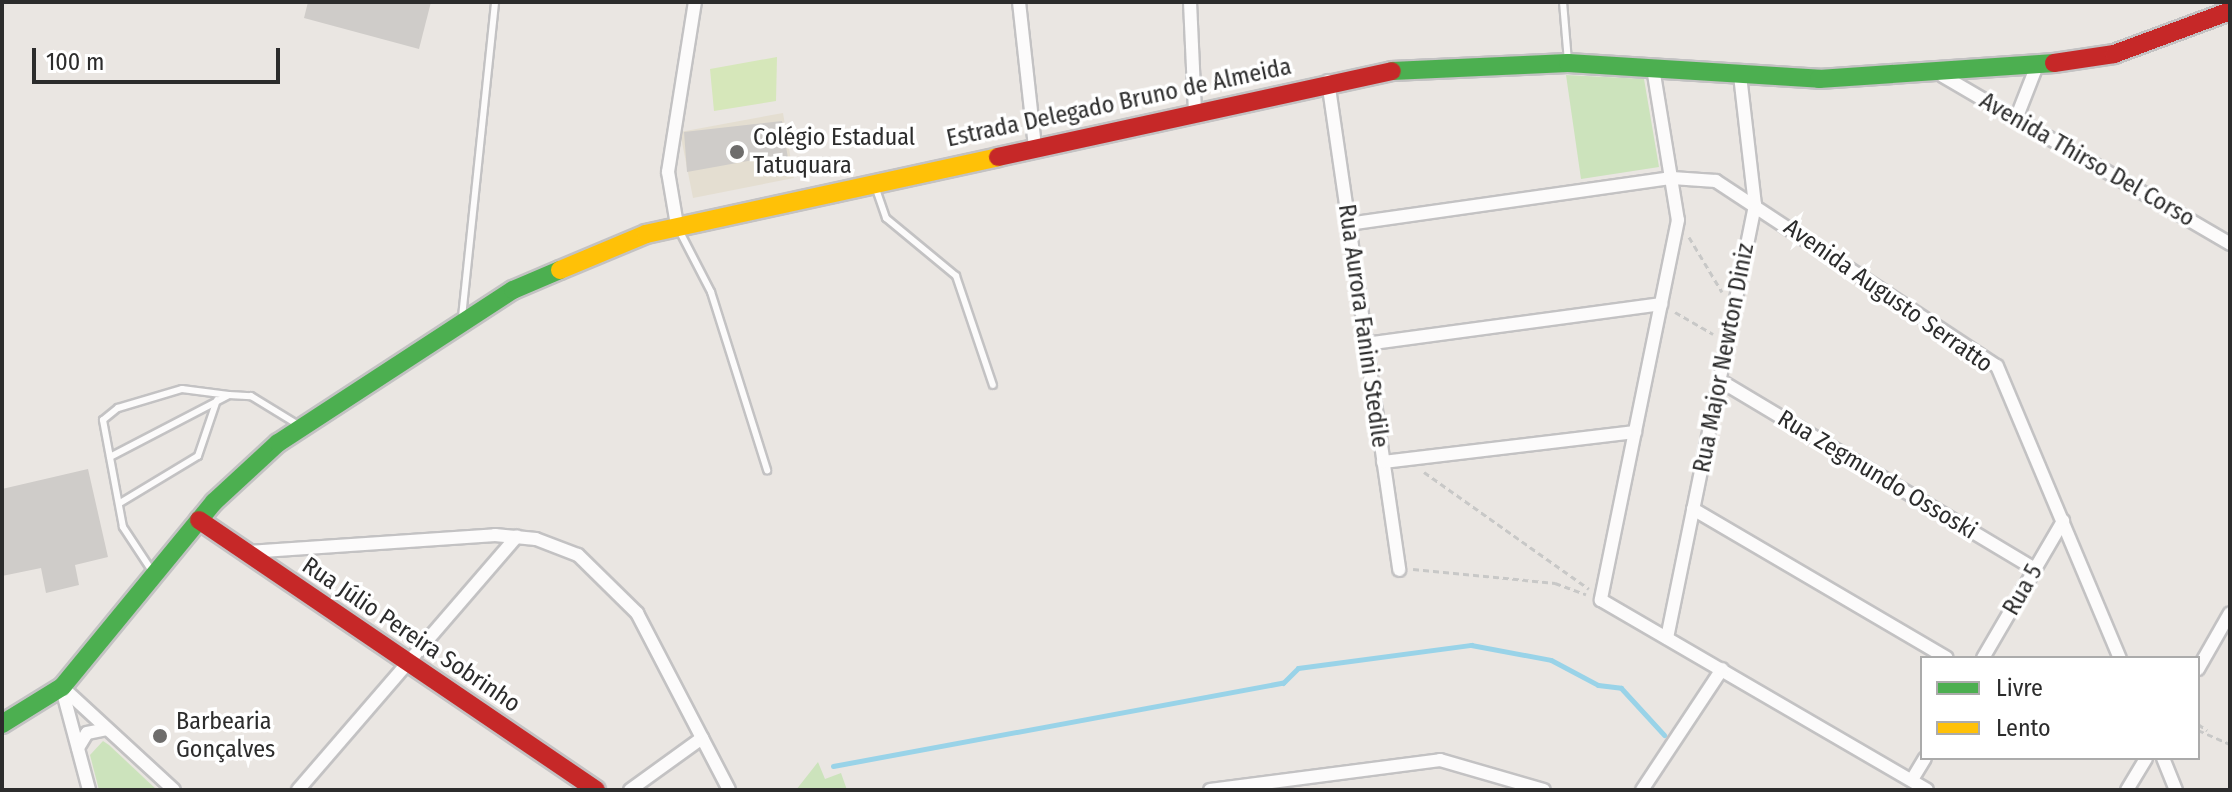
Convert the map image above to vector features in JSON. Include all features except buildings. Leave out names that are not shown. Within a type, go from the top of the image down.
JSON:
[{"type":"main road","name":"Estrada Delegado Bruno de Almeida","points":[[2,724],[62,687],[199,520],[300,426],[462,321],[574,260],[677,225],[1328,81],[1411,67],[1568,63],[1740,76],[1943,76],[2036,68],[2114,54],[2230,11]]},
{"type":"main road","name":"Rua Júlio Pereira Sobrinho","points":[[199,520],[596,790]]},
{"type":"street","points":[[677,225],[668,172],[695,2]]},
{"type":"street","points":[[1019,2],[1035,147]]},
{"type":"street","points":[[1190,2],[1195,111]]},
{"type":"street","points":[[1653,68],[1678,220],[1601,600],[1913,778],[1927,790]]},
{"type":"street","points":[[2016,119],[2036,68]]},
{"type":"street","name":"Rua Major Newton Diniz","points":[[1667,638],[1755,205],[1740,76]]},
{"type":"street","name":"Avenida Thirso Del Corso","points":[[1943,76],[2230,244]]},
{"type":"street","name":"Rua Aurora Fanini Stedile","points":[[1328,81],[1399,570]]},
{"type":"street","name":"Avenida Augusto Serratto","points":[[1348,224],[1672,178],[1706,177],[1755,205],[1997,366],[2119,656]]},
{"type":"street","points":[[1366,344],[1661,304]]},
{"type":"street","name":"Rua Zegmundo Ossoski","points":[[1719,380],[2035,569]]},
{"type":"street","points":[[1383,462],[1635,432]]},
{"type":"street","points":[[1693,509],[1944,656]]},
{"type":"street","name":"Rua 5","points":[[1984,656],[2063,521]]},
{"type":"street","points":[[300,789],[517,536]]},
{"type":"street","points":[[248,552],[517,536],[568,550],[610,581],[648,631],[729,790]]},
{"type":"street","points":[[2200,666],[2230,613]]},
{"type":"street","points":[[1642,790],[1722,669]]},
{"type":"street","points":[[62,687],[174,790]]},
{"type":"street","points":[[62,687],[89,790]]},
{"type":"street","points":[[78,748],[87,733],[107,729]]},
{"type":"street","points":[[630,790],[702,738]]},
{"type":"street","points":[[1210,790],[1297,776],[1440,760],[1544,790]]},
{"type":"street","points":[[1913,778],[1924,760]]},
{"type":"street","points":[[2127,790],[2145,760]]},
{"type":"street","points":[[2164,760],[2176,790]]},
{"type":"street","points":[[1290,790],[1297,776]]},
{"type":"lane","points":[[462,321],[495,2]]},
{"type":"lane","points":[[1563,2],[1568,63]]},
{"type":"lane","points":[[873,182],[886,218],[956,276],[993,385]]},
{"type":"lane","points":[[677,225],[711,292],[767,470]]},
{"type":"lane","points":[[155,574],[128,540],[110,457],[108,413],[182,389],[251,396],[300,426]]},
{"type":"lane","points":[[110,457],[229,395]]},
{"type":"lane","points":[[120,503],[198,456],[218,399]]},
{"type":"path","points":[[1678,220],[1734,310]]},
{"type":"path","points":[[1661,304],[1727,342]]},
{"type":"path","points":[[1403,459],[1474,502],[1601,600]]},
{"type":"path","points":[[1399,570],[1445,568],[1555,583],[1601,600]]},
{"type":"path","points":[[2200,725],[2230,744]]},
{"type":"path","points":[[2200,730],[2207,730]]},
{"type":"shaded area","name":"Colégio Estadual Tatuquara","points":[[783,113],[794,178],[693,198],[680,132]]},
{"type":"green space","points":[[777,57],[776,101],[714,111],[710,69]]},
{"type":"green space","points":[[1566,75],[1644,79],[1659,167],[1581,179]]},
{"type":"green space","points":[[103,741],[157,790],[99,790],[90,755]]},
{"type":"green space","points":[[818,762],[825,779],[841,773],[847,790],[796,790]]},
{"type":"waterway","points":[[833,766],[1283,683],[1298,668],[1471,645],[1551,660],[1598,685],[1621,688],[1664,735]]},
{"type":"traffic: fast","points":[[1392,71],[1568,63],[1819,79],[2054,63]]},
{"type":"traffic: fast","points":[[2,724],[62,687],[214,502],[278,443],[513,290],[560,270]]},
{"type":"traffic: slow","points":[[560,270],[646,234],[998,157]]},
{"type":"traffic: jam","points":[[2054,63],[2114,54],[2230,11]]},
{"type":"traffic: jam","points":[[998,157],[1392,71]]},
{"type":"traffic: jam","points":[[199,520],[596,790]]},
{"type":"place","name":"Colégio Estadual Tatuquara","points":[[737,152]]},
{"type":"place","name":"Barbearia Gonçalves","points":[[160,736]]}]
